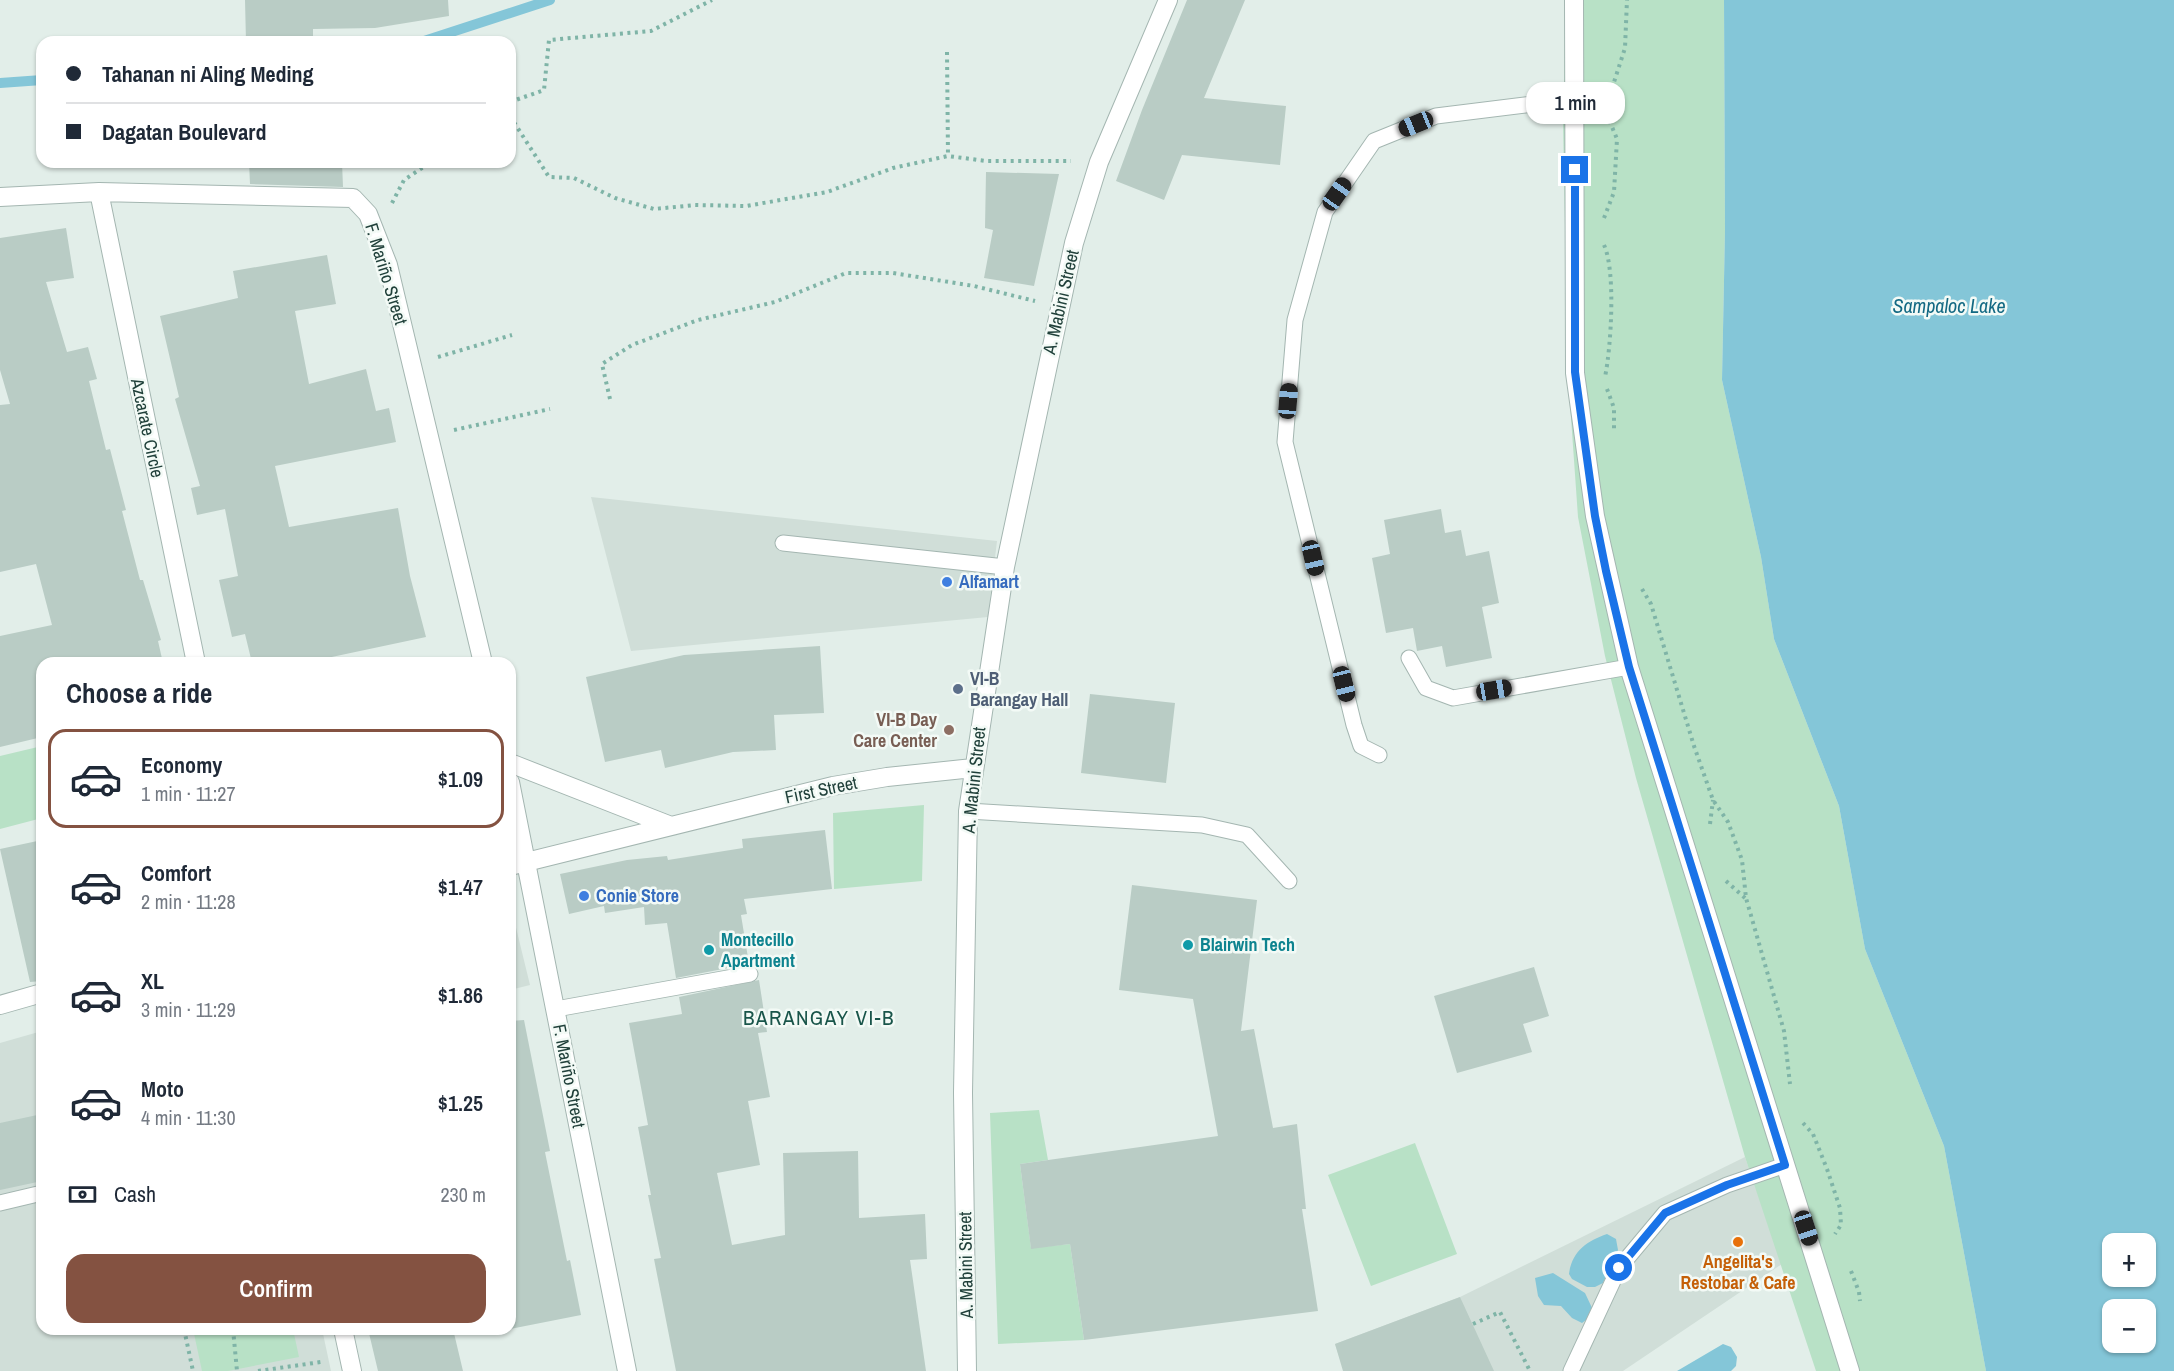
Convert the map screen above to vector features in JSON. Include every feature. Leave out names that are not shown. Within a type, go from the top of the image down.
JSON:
[{"type":"street","name":"A. Mabini Street","points":[[967,1371],[963,1093],[968,811],[973,768],[1005,567],[1074,243],[1099,162],[1168,0]]},
{"type":"street","points":[[1574,0],[1575,372],[1595,516],[1606,571],[1629,667],[1850,1371]]},
{"type":"street","name":"F. Mariño Street","points":[[0,197],[99,192],[353,198],[368,214],[388,265],[482,657]]},
{"type":"street","name":"Azcarate Circle","points":[[99,192],[195,657]]},
{"type":"street","points":[[516,765],[671,826]]},
{"type":"street","name":"First Street","points":[[519,864],[833,786],[887,777],[973,768]]},
{"type":"street","name":"F. Mariño Street","points":[[516,837],[519,864],[556,1009],[627,1371]]},
{"type":"street","points":[[0,1004],[36,995]]},
{"type":"street","points":[[344,1335],[352,1371]]},
{"type":"lane","points":[[1379,755],[1361,746],[1354,725],[1285,442],[1295,320],[1325,212],[1374,141],[1436,116],[1574,99]]},
{"type":"lane","points":[[783,543],[1005,567]]},
{"type":"lane","points":[[1409,658],[1426,688],[1453,698],[1629,667]]},
{"type":"lane","points":[[968,811],[1202,825],[1247,835],[1289,881]]},
{"type":"lane","points":[[556,1009],[750,974]]},
{"type":"lane","points":[[1571,1371],[1619,1268],[1665,1213],[1727,1185],[1785,1165]]},
{"type":"lane","points":[[0,1203],[36,1194]]},
{"type":"path","points":[[516,100],[544,90],[549,40],[651,32],[712,0]]},
{"type":"path","points":[[1602,223],[1614,192],[1617,139],[1605,110],[1625,48],[1627,0]]},
{"type":"path","points":[[947,52],[948,156]]},
{"type":"path","points":[[1574,99],[1605,110]]},
{"type":"path","points":[[516,125],[549,177],[574,178],[615,198],[654,209],[695,205],[746,206],[826,192],[893,168],[948,156],[986,161],[1099,162]]},
{"type":"path","points":[[377,233],[404,180],[422,168]]},
{"type":"path","points":[[610,399],[602,364],[632,345],[698,320],[775,302],[846,273],[893,273],[974,286],[1059,307]]},
{"type":"path","points":[[412,364],[512,335]]},
{"type":"path","points":[[428,436],[550,410]]},
{"type":"path","points":[[1606,571],[1630,569],[1651,604],[1713,801],[1728,822],[1742,860],[1746,898],[1784,1031],[1791,1077],[1790,1087]]},
{"type":"path","points":[[1829,1229],[1832,1239]]},
{"type":"path","points":[[1850,1270],[1859,1292],[1860,1310]]},
{"type":"path","points":[[1473,1324],[1500,1312],[1529,1371]]},
{"type":"path","points":[[184,1335],[193,1371]]},
{"type":"path","points":[[234,1335],[237,1371]]},
{"type":"path","points":[[258,1371],[321,1362],[322,1371]]},
{"type":"shaded area","points":[[591,497],[997,541],[988,617],[631,651]]},
{"type":"shaded area","points":[[516,928],[530,985],[516,988]]},
{"type":"shaded area","points":[[36,1033],[36,1335],[323,1335],[331,1371],[0,1371],[0,1043]]},
{"type":"shaded area","points":[[1745,1157],[1782,1264],[1623,1371],[1344,1371],[1335,1344],[1460,1297]]},
{"type":"green space","points":[[1566,0],[1724,0],[1725,230],[1722,380],[1761,557],[1774,639],[1839,806],[1865,949],[1944,1146],[1986,1371],[1816,1371],[1745,1157],[1636,778],[1605,656],[1578,517],[1568,375],[1563,123]]},
{"type":"green space","points":[[36,747],[36,820],[0,829],[0,756]]},
{"type":"green space","points":[[924,805],[922,881],[834,889],[833,813]]},
{"type":"green space","points":[[1039,1110],[1048,1160],[1020,1164],[1031,1248],[1070,1244],[1084,1340],[998,1344],[990,1113]]},
{"type":"green space","points":[[1415,1143],[1457,1254],[1371,1286],[1328,1175]]},
{"type":"green space","points":[[194,1335],[294,1335],[299,1357],[228,1371],[202,1371]]},
{"type":"water","name":"Sampaloc Lake","points":[[1724,0],[2174,0],[2174,1371],[1986,1371],[1944,1146],[1865,949],[1839,806],[1774,639],[1761,557],[1722,380],[1725,230]]},
{"type":"water","points":[[1607,1234],[1616,1239],[1618,1250],[1603,1283],[1595,1287],[1587,1287],[1572,1279],[1569,1274],[1577,1253],[1593,1240]]},
{"type":"water","points":[[1553,1273],[1585,1293],[1593,1310],[1590,1317],[1582,1323],[1572,1318],[1561,1306],[1544,1305],[1538,1296],[1535,1278]]},
{"type":"water","points":[[1723,1344],[1731,1347],[1737,1357],[1736,1366],[1731,1371],[1677,1371]]},
{"type":"building","points":[[245,0],[448,0],[449,16],[375,28],[313,29],[313,36],[246,36]]},
{"type":"building","points":[[1187,0],[1245,0],[1204,98],[1286,106],[1280,165],[1182,155],[1164,200],[1116,181]]},
{"type":"building","points":[[249,168],[342,168],[343,187],[250,184]]},
{"type":"building","points":[[986,172],[1059,174],[1034,286],[984,278],[993,230],[985,228]]},
{"type":"building","points":[[66,228],[74,278],[46,282],[67,352],[88,347],[97,379],[89,381],[106,450],[110,449],[126,510],[122,511],[140,580],[143,580],[161,640],[158,641],[162,657],[36,657],[36,738],[0,747],[0,636],[52,625],[36,564],[0,572],[0,405],[10,404],[0,370],[0,238]]},
{"type":"building","points":[[327,255],[336,304],[295,311],[309,384],[366,369],[376,411],[389,408],[396,442],[275,466],[289,527],[398,508],[410,576],[426,637],[332,657],[251,657],[245,634],[232,637],[219,580],[238,576],[225,509],[197,515],[191,488],[200,486],[175,399],[179,397],[160,316],[238,298],[233,271]]},
{"type":"building","points":[[1441,509],[1445,533],[1461,530],[1466,556],[1489,551],[1499,603],[1482,607],[1492,658],[1446,667],[1442,646],[1417,651],[1413,628],[1386,633],[1372,558],[1390,554],[1384,520]]},
{"type":"building","points":[[820,646],[824,713],[774,715],[776,750],[733,752],[665,768],[661,750],[605,762],[586,677],[684,655]]},
{"type":"building","points":[[1090,694],[1175,703],[1166,783],[1081,773]]},
{"type":"building","points":[[825,830],[832,889],[744,899],[747,914],[741,915],[749,964],[676,978],[667,923],[645,925],[644,907],[605,913],[604,906],[569,914],[560,874],[627,860],[667,856],[668,860],[743,848],[742,839]]},
{"type":"building","points":[[36,841],[36,982],[30,982],[0,849]]},
{"type":"building","points":[[1132,885],[1257,900],[1241,1031],[1254,1029],[1273,1128],[1297,1124],[1306,1209],[1302,1209],[1318,1311],[1084,1340],[1070,1244],[1031,1249],[1020,1164],[1218,1136],[1193,999],[1119,990]]},
{"type":"building","points":[[1534,967],[1549,1016],[1523,1024],[1532,1052],[1457,1073],[1434,996]]},
{"type":"building","points":[[759,980],[767,1032],[758,1033],[770,1097],[748,1101],[760,1165],[717,1173],[732,1245],[785,1235],[783,1153],[858,1151],[859,1218],[925,1214],[927,1259],[910,1260],[926,1371],[676,1371],[654,1259],[661,1258],[648,1195],[651,1195],[638,1127],[648,1125],[629,1023],[682,1014],[679,997]]},
{"type":"building","points":[[524,1020],[550,1151],[545,1152],[567,1261],[570,1260],[581,1315],[516,1328],[516,1021]]},
{"type":"building","points":[[36,1115],[36,1182],[0,1190],[0,1123]]},
{"type":"building","points":[[1460,1297],[1494,1371],[1343,1371],[1335,1344]]},
{"type":"building","points":[[369,1335],[454,1335],[463,1371],[378,1371]]},
{"type":"waterway","points":[[439,36],[550,0]]},
{"type":"waterway","points":[[0,83],[36,80]]},
{"type":"place","name":"Alfamart","points":[[947,582]]},
{"type":"place","name":"VI-B Barangay Hall","points":[[958,689]]},
{"type":"place","name":"VI-B Day Care Center","points":[[949,730]]},
{"type":"place","name":"Conie Store","points":[[584,896]]},
{"type":"place","name":"Blairwin Tech","points":[[1188,945]]},
{"type":"place","name":"Montecillo Apartment","points":[[709,950]]},
{"type":"place","name":"Angelita's Restobar & Cafe","points":[[1738,1242]]},
{"type":"district","name":"BARANGAY VI-B","points":[[819,1018]]},
{"type":"route","points":[[1575,170],[1575,372],[1595,516],[1606,571],[1629,667],[1785,1165],[1727,1185],[1665,1213],[1619,1268]]}]
